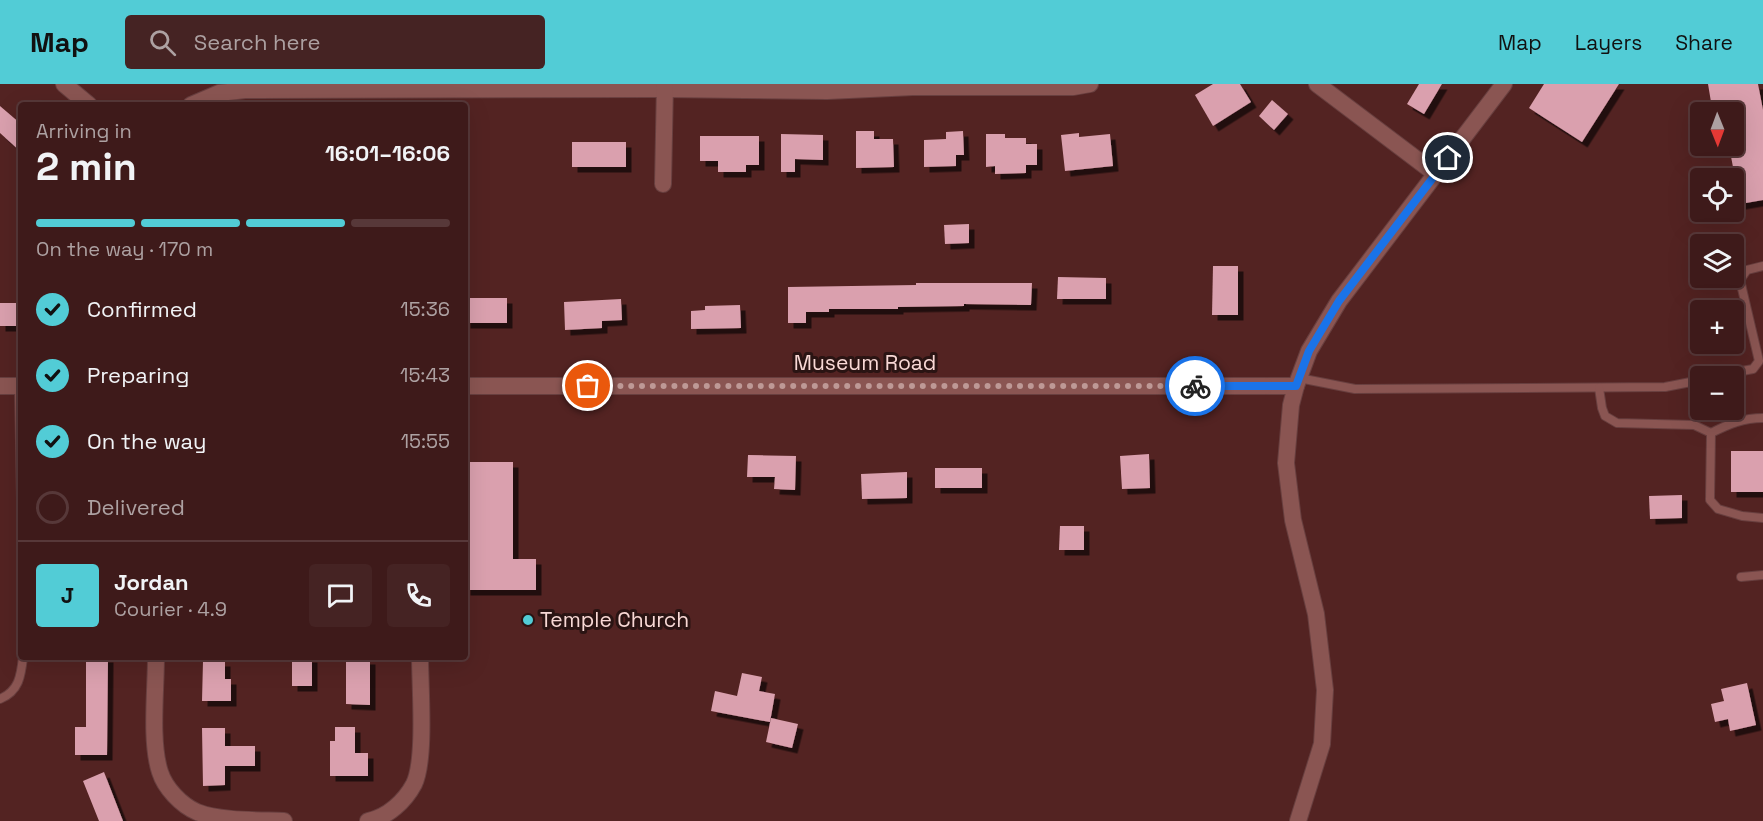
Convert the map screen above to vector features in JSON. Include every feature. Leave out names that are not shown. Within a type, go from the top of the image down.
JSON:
[{"type":"street","points":[[64,84],[85,102]]},
{"type":"street","points":[[198,102],[219,93],[245,90],[665,86],[827,91],[913,87],[1072,87],[1090,84]]},
{"type":"street","points":[[1317,84],[1436,174]]},
{"type":"street","points":[[1298,821],[1322,744],[1326,690],[1316,614],[1293,520],[1286,463],[1291,405],[1309,351],[1339,301],[1504,84]]},
{"type":"street","points":[[663,184],[665,86]]},
{"type":"street","name":"Museum Road","points":[[468,386],[1265,386],[1298,382]]},
{"type":"street","points":[[0,386],[18,386]]},
{"type":"street","points":[[156,660],[155,748],[160,774],[175,797],[197,812],[223,818],[284,821]]},
{"type":"street","points":[[368,821],[376,819],[399,805],[414,783],[420,756],[420,660]]},
{"type":"lane","points":[[1753,369],[1759,361],[1740,280],[1747,270],[1763,266]]},
{"type":"lane","points":[[1744,371],[1763,368]]},
{"type":"lane","points":[[1298,382],[1355,389],[1665,387],[1690,382]]},
{"type":"lane","points":[[1599,388],[1605,416],[1617,423],[1694,425],[1712,434]]},
{"type":"lane","points":[[1712,434],[1730,423],[1750,418],[1763,418]]},
{"type":"lane","points":[[1712,434],[1710,500],[1718,509],[1742,516],[1763,518]]},
{"type":"lane","points":[[1741,577],[1763,575]]},
{"type":"lane","points":[[0,699],[10,695],[21,677],[23,660]]},
{"type":"building","points":[[1213,84],[1240,84],[1251,102],[1213,126],[1195,95]]},
{"type":"building","points":[[1419,84],[1442,84],[1424,114],[1407,104]]},
{"type":"building","points":[[1544,84],[1619,84],[1582,142],[1529,108]]},
{"type":"building","points":[[1708,84],[1758,84],[1763,110],[1763,200],[1744,203],[1744,168],[1733,168],[1731,156],[1744,156],[1744,102],[1711,102]]},
{"type":"building","points":[[1272,100],[1288,114],[1274,130],[1259,116]]},
{"type":"building","points":[[0,106],[18,121],[18,149],[0,133]]},
{"type":"building","points":[[856,131],[874,131],[874,139],[893,139],[894,167],[856,168]]},
{"type":"building","points":[[963,131],[964,155],[956,155],[956,166],[924,167],[924,140],[946,139],[946,132]]},
{"type":"building","points":[[1079,133],[1079,137],[1110,134],[1113,166],[1065,171],[1061,135]]},
{"type":"building","points":[[781,134],[823,135],[823,160],[795,159],[795,172],[781,172]]},
{"type":"building","points":[[986,134],[1005,134],[1005,138],[1026,138],[1026,144],[1037,144],[1037,165],[1026,165],[1026,173],[995,174],[995,166],[986,167]]},
{"type":"building","points":[[700,136],[759,136],[759,165],[746,165],[746,172],[718,172],[718,161],[700,161]]},
{"type":"building","points":[[572,142],[626,142],[626,167],[572,167]]},
{"type":"building","points":[[969,224],[969,243],[945,244],[944,225]]},
{"type":"building","points":[[1213,266],[1238,266],[1238,315],[1212,315]]},
{"type":"building","points":[[1058,277],[1106,278],[1106,299],[1057,299]]},
{"type":"building","points":[[916,283],[1032,283],[1031,305],[964,304],[964,306],[898,307],[898,309],[829,309],[829,312],[806,312],[806,323],[788,323],[788,287],[916,285]]},
{"type":"building","points":[[468,298],[507,298],[507,323],[468,323]]},
{"type":"building","points":[[621,299],[622,320],[602,321],[602,328],[565,330],[564,302]]},
{"type":"building","points":[[0,303],[18,303],[18,326],[0,326]]},
{"type":"building","points":[[740,305],[741,328],[691,329],[691,311],[705,310],[705,306]]},
{"type":"building","points":[[1731,451],[1763,451],[1763,492],[1731,492]]},
{"type":"building","points":[[1149,454],[1150,488],[1122,489],[1120,456]]},
{"type":"building","points":[[748,455],[796,456],[795,490],[774,489],[775,477],[747,477]]},
{"type":"building","points":[[468,462],[513,462],[513,559],[536,559],[536,590],[468,590]]},
{"type":"building","points":[[935,468],[982,468],[982,488],[935,488]]},
{"type":"building","points":[[907,472],[907,498],[862,499],[861,474]]},
{"type":"building","points":[[1682,495],[1682,518],[1650,519],[1649,496]]},
{"type":"building","points":[[1060,526],[1084,526],[1084,550],[1059,550]]},
{"type":"building","points":[[86,660],[108,660],[107,755],[75,755],[75,727],[86,727]]},
{"type":"building","points":[[292,660],[312,660],[312,686],[292,686]]},
{"type":"building","points":[[346,660],[370,660],[370,705],[346,704]]},
{"type":"building","points":[[203,661],[225,661],[225,679],[231,679],[231,701],[202,701]]},
{"type":"building","points":[[742,673],[762,677],[759,691],[775,694],[770,722],[711,711],[715,691],[737,696]]},
{"type":"building","points":[[1747,683],[1756,725],[1730,731],[1728,719],[1715,722],[1711,704],[1724,701],[1721,689]]},
{"type":"building","points":[[771,718],[798,724],[792,748],[766,742]]},
{"type":"building","points":[[335,727],[355,727],[355,753],[368,753],[368,776],[330,776],[330,741],[335,741]]},
{"type":"building","points":[[202,728],[225,728],[225,746],[255,746],[255,766],[225,766],[225,785],[203,786]]},
{"type":"building","points":[[104,772],[123,821],[99,821],[83,781]]},
{"type":"way so far","points":[[588,386],[1195,386]]},
{"type":"place","name":"Temple Church","points":[[528,620]]},
{"type":"route","points":[[1195,386],[1296,386],[1309,351],[1339,301],[1448,158]]}]
